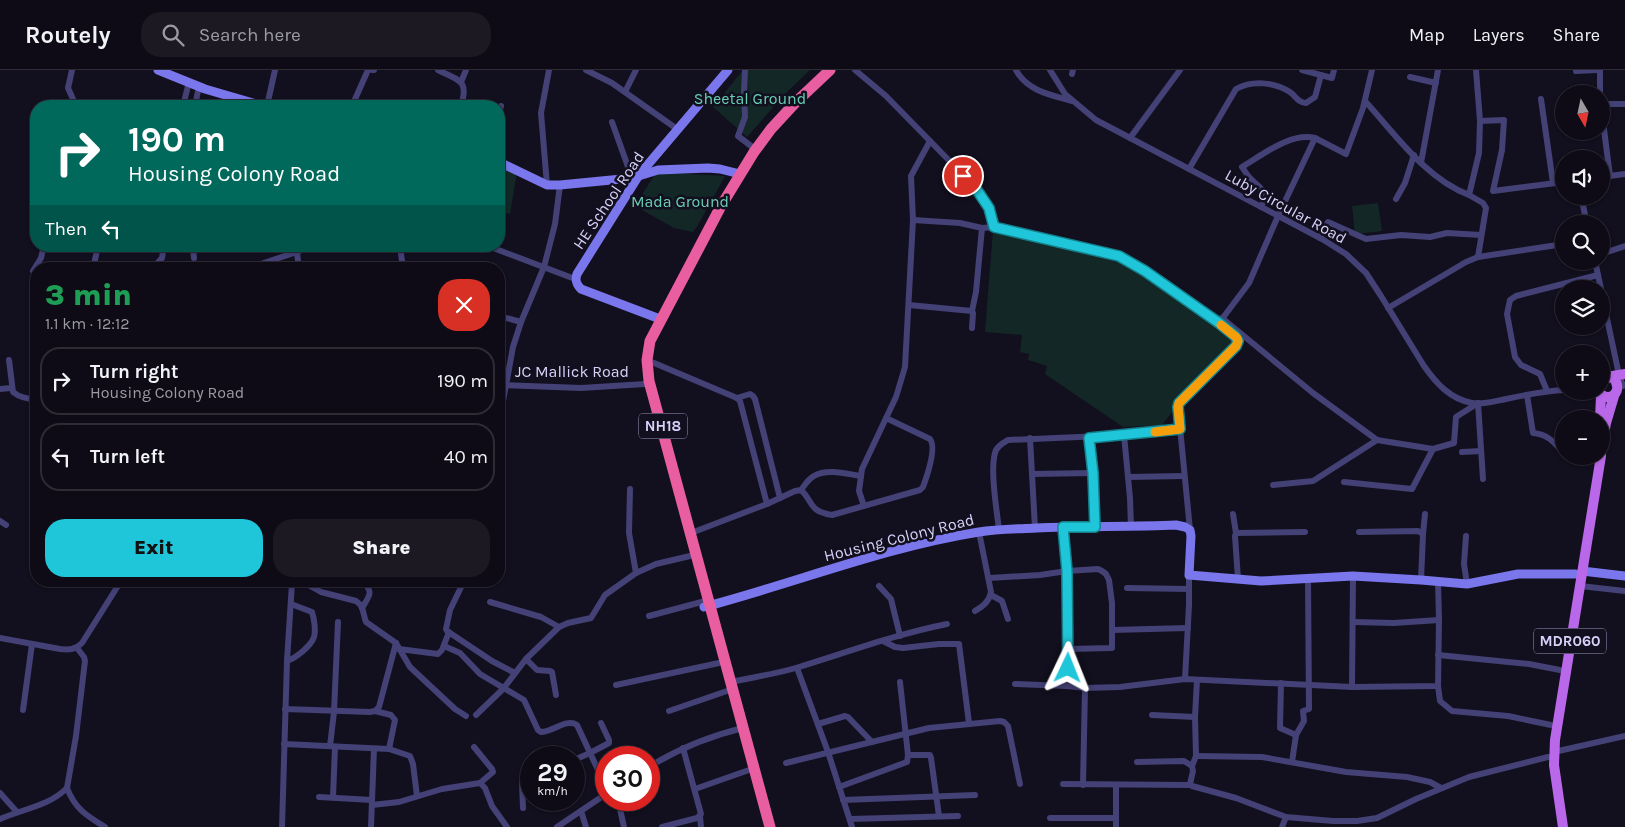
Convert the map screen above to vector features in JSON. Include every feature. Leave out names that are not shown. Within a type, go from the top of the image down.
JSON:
[{"type":"highway","name":"NH18","points":[[738,173],[751,146],[772,120],[822,70]]},
{"type":"highway","name":"NH18","points":[[729,687],[719,663],[691,533],[649,380],[647,360],[650,341],[658,318],[690,250],[738,173],[776,124],[830,70]]},
{"type":"highway","name":"NH18","points":[[658,318],[646,337],[641,358],[644,384],[690,556],[706,603],[729,687],[764,827]]},
{"type":"highway","name":"NH18","points":[[740,729],[770,827]]},
{"type":"main road","points":[[1610,378],[1616,380],[1620,389],[1610,413]]},
{"type":"main road","name":"MDR060","points":[[1563,827],[1551,754],[1580,586],[1578,573],[1594,465]]},
{"type":"main road","name":"MDR060","points":[[1556,827],[1551,725],[1599,465]]},
{"type":"street","points":[[72,70],[68,88],[73,100]]},
{"type":"street","points":[[158,70],[235,100]]},
{"type":"street","points":[[268,100],[275,70]]},
{"type":"street","points":[[355,100],[368,70]]},
{"type":"street","points":[[438,70],[465,86],[463,100]]},
{"type":"street","points":[[461,82],[466,70]]},
{"type":"street","points":[[547,185],[541,113],[548,70]]},
{"type":"street","points":[[586,70],[625,92],[677,129]]},
{"type":"street","points":[[625,92],[636,70]]},
{"type":"street","name":"HE School Road","points":[[575,279],[636,176],[728,70]]},
{"type":"street","points":[[745,70],[745,117],[738,136],[751,146]]},
{"type":"street","points":[[856,70],[886,96],[975,187],[989,208],[994,227]]},
{"type":"street","points":[[1016,70],[1021,78],[1034,89],[1075,102]]},
{"type":"street","name":"Luby Circular Road","points":[[1050,70],[1062,89],[1096,120],[1320,238],[1346,254],[1374,284],[1424,366],[1439,385],[1454,396],[1478,404],[1555,391]]},
{"type":"street","points":[[1130,138],[1180,70]]},
{"type":"street","points":[[1302,70],[1332,78],[1334,70]]},
{"type":"street","points":[[1261,207],[1265,198],[1263,189],[1252,181],[1242,167],[1292,138],[1306,136],[1315,138],[1346,154],[1365,101],[1372,70]]},
{"type":"street","points":[[1420,162],[1438,70]]},
{"type":"street","points":[[1469,195],[1479,160],[1480,120],[1476,70]]},
{"type":"street","points":[[1576,72],[1599,70],[1600,85]]},
{"type":"street","points":[[1189,169],[1230,96],[1236,89],[1242,86],[1266,83],[1288,91],[1303,103],[1315,97],[1322,75]]},
{"type":"street","points":[[1410,77],[1436,83]]},
{"type":"street","points":[[184,100],[189,82]]},
{"type":"street","points":[[196,100],[199,86]]},
{"type":"street","points":[[1480,120],[1504,120],[1502,150],[1492,191],[1553,183],[1541,99]]},
{"type":"street","points":[[1365,101],[1414,156],[1436,177],[1450,187],[1469,195],[1485,205],[1478,257]]},
{"type":"street","points":[[1610,105],[1625,104]]},
{"type":"street","points":[[612,122],[636,176]]},
{"type":"street","points":[[1220,320],[1249,283],[1315,138]]},
{"type":"street","points":[[864,506],[860,496],[862,469],[896,397],[904,367],[913,220],[911,176],[930,142]]},
{"type":"street","points":[[1396,199],[1405,183],[1414,156]]},
{"type":"street","points":[[505,165],[547,185],[636,176],[658,170],[708,168],[738,173]]},
{"type":"street","points":[[1610,176],[1625,174]]},
{"type":"street","points":[[505,375],[521,322],[544,268],[560,185]]},
{"type":"street","points":[[913,220],[960,223],[982,228],[994,227],[1119,256],[1220,320],[1313,393],[1377,440],[1434,450],[1454,443],[1456,418],[1478,404],[1483,480]]},
{"type":"street","points":[[1320,238],[1328,222],[1366,240],[1401,235],[1430,237],[1447,233],[1481,235]]},
{"type":"street","points":[[972,328],[972,310],[976,292],[982,228]]},
{"type":"street","points":[[1388,308],[1478,257],[1555,245]]},
{"type":"street","points":[[1610,251],[1625,246]]},
{"type":"street","points":[[193,252],[194,258]]},
{"type":"street","points":[[503,252],[575,279],[581,289],[658,318]]},
{"type":"street","points":[[268,262],[297,253],[298,262]]},
{"type":"street","points":[[1597,270],[1599,280]]},
{"type":"street","points":[[1547,391],[1540,374],[1521,365],[1515,357],[1507,314],[1510,300],[1516,296],[1598,275]]},
{"type":"street","points":[[908,304],[972,310]]},
{"type":"street","points":[[505,318],[521,322]]},
{"type":"street","points":[[1185,679],[1191,536],[1178,407],[1179,403],[1238,343],[1235,336],[1220,320]]},
{"type":"street","points":[[1610,326],[1622,375],[1620,389]]},
{"type":"street","points":[[9,360],[11,388],[16,394],[30,398]]},
{"type":"street","points":[[647,360],[737,398],[742,405],[768,504]]},
{"type":"street","name":"JC Mallick Road","points":[[505,385],[581,388],[644,384]]},
{"type":"street","points":[[0,389],[11,388]]},
{"type":"street","points":[[737,398],[750,394],[753,396],[780,498]]},
{"type":"street","points":[[1527,395],[1533,433],[1550,438],[1555,443]]},
{"type":"street","points":[[801,490],[814,508],[832,515],[920,490],[923,487],[933,451],[932,442],[930,439],[886,418]]},
{"type":"street","points":[[999,530],[994,457],[1001,443],[1008,440],[1030,438],[1089,438],[1180,429]]},
{"type":"street","points":[[1124,435],[1131,526]]},
{"type":"street","points":[[1030,438],[1035,528]]},
{"type":"street","points":[[1089,438],[1093,473],[1095,527]]},
{"type":"street","points":[[1273,485],[1313,481],[1377,440]]},
{"type":"street","points":[[1344,482],[1412,489],[1434,450]]},
{"type":"street","points":[[1462,452],[1481,451]]},
{"type":"street","points":[[691,533],[801,490],[808,480],[818,474],[840,472],[860,476]]},
{"type":"street","points":[[1032,474],[1093,473]]},
{"type":"street","points":[[1128,477],[1184,476]]},
{"type":"street","points":[[630,489],[629,533],[636,573]]},
{"type":"street","points":[[1233,514],[1236,533],[1238,579]]},
{"type":"street","points":[[1421,580],[1425,514]]},
{"type":"street","name":"Housing Colony Road","points":[[706,603],[772,588],[807,575],[914,545],[979,532],[1063,527],[1176,525],[1190,530]]},
{"type":"street","points":[[1063,527],[1067,571],[1069,649],[1067,686]]},
{"type":"street","points":[[1359,532],[1418,531],[1423,534]]},
{"type":"street","points":[[975,612],[986,604],[991,595],[979,532]]},
{"type":"street","points":[[1236,533],[1305,532]]},
{"type":"street","points":[[1466,536],[1464,564],[1467,584]]},
{"type":"street","points":[[476,715],[503,689],[526,659],[559,627],[590,618],[605,595],[636,573],[656,564],[690,556]]},
{"type":"street","points":[[989,578],[1040,576],[1067,571],[1098,569],[1106,574],[1110,588],[1112,648],[1069,649]]},
{"type":"street","points":[[1189,575],[1261,581],[1353,576],[1467,584],[1518,574],[1578,573],[1625,576]]},
{"type":"street","points":[[1352,687],[1353,576]]},
{"type":"street","points":[[1292,762],[1296,735],[1304,721],[1303,712],[1309,709],[1308,578]]},
{"type":"street","points":[[1438,581],[1438,686],[1440,701],[1452,711],[1508,716],[1551,725]]},
{"type":"street","points":[[879,586],[891,599],[900,636]]},
{"type":"street","points":[[1580,586],[1625,591]]},
{"type":"street","points":[[0,638],[60,650],[77,648],[117,587]]},
{"type":"street","points":[[282,827],[287,661],[292,587]]},
{"type":"street","points":[[312,587],[321,592],[356,601],[362,608],[366,622],[397,646],[410,667],[466,716]]},
{"type":"street","points":[[362,608],[370,596],[368,587]]},
{"type":"street","points":[[461,587],[450,610],[446,626],[449,632],[492,661],[515,673]]},
{"type":"street","points":[[1127,588],[1189,589]]},
{"type":"street","points":[[991,595],[1002,601],[1008,619]]},
{"type":"street","points":[[490,602],[541,616],[559,627]]},
{"type":"street","points":[[649,616],[706,603]]},
{"type":"street","points":[[287,661],[298,656],[312,640],[315,633],[312,612],[292,604]]},
{"type":"street","points":[[1353,622],[1439,620]]},
{"type":"street","points":[[333,798],[332,746],[338,622]]},
{"type":"street","points":[[669,711],[729,687],[919,630],[947,624]]},
{"type":"street","points":[[1112,630],[1188,628]]},
{"type":"street","points":[[397,646],[438,654],[442,650],[449,632]]},
{"type":"street","points":[[883,641],[895,647],[903,648],[959,644],[969,723]]},
{"type":"street","points":[[23,710],[32,644]]},
{"type":"street","points":[[375,711],[379,707],[397,646]]},
{"type":"street","points":[[444,646],[460,653],[476,671],[524,700],[538,730],[541,732],[547,732],[569,722],[577,725],[595,764]]},
{"type":"street","points":[[0,818],[52,800],[67,788],[69,784],[85,662],[84,657],[77,648]]},
{"type":"street","points":[[1438,655],[1529,664],[1560,670]]},
{"type":"street","points":[[526,659],[537,670],[552,672],[556,695]]},
{"type":"street","points":[[616,685],[719,663]]},
{"type":"street","points":[[797,668],[828,752],[852,827]]},
{"type":"street","points":[[1015,684],[1085,688],[1120,687],[1185,679],[1352,687],[1438,686]]},
{"type":"street","points":[[1190,785],[1192,766],[1196,756],[1195,717],[1198,680]]},
{"type":"street","points":[[839,788],[907,762],[908,755],[900,682]]},
{"type":"street","points":[[1281,683],[1280,728],[1296,735]]},
{"type":"street","points":[[1083,785],[1085,688]]},
{"type":"street","points":[[285,709],[334,712],[375,711],[391,715],[395,720],[389,749]]},
{"type":"street","points":[[818,724],[848,716],[872,742]]},
{"type":"street","points":[[1152,716],[1195,717]]},
{"type":"street","points":[[786,763],[929,728],[996,721],[1006,723],[1008,726],[1020,784]]},
{"type":"street","points":[[585,756],[609,744],[601,723]]},
{"type":"street","points":[[660,760],[683,748],[740,729]]},
{"type":"street","points":[[1063,784],[1190,785],[1236,798],[1286,817],[1357,821],[1378,818],[1416,799],[1469,777],[1625,736]]},
{"type":"street","points":[[284,744],[389,749],[410,756],[413,764],[417,796]]},
{"type":"street","points":[[319,797],[372,802],[399,802],[442,789],[480,783],[493,772],[474,747]]},
{"type":"street","points":[[683,748],[701,812],[701,827]]},
{"type":"street","points":[[371,827],[374,749]]},
{"type":"street","points":[[908,755],[930,754],[939,816]]},
{"type":"street","points":[[1196,756],[1262,757],[1346,772],[1407,777],[1430,782],[1441,788]]},
{"type":"street","points":[[1137,762],[1184,761],[1192,766]]},
{"type":"street","points":[[695,789],[749,770]]},
{"type":"street","points":[[480,783],[485,788],[492,806],[507,827]]},
{"type":"street","points":[[1116,785],[1116,827]]},
{"type":"street","points":[[67,788],[74,804],[105,827]]},
{"type":"street","points":[[0,793],[17,812]]},
{"type":"street","points":[[843,800],[975,795]]},
{"type":"street","points":[[557,827],[581,811],[586,827]]},
{"type":"street","points":[[620,811],[624,827]]},
{"type":"street","points":[[662,827],[700,816]]},
{"type":"street","points":[[850,819],[958,816]]},
{"type":"street","points":[[1282,827],[1286,817]]},
{"type":"street","points":[[1050,818],[1116,818]]},
{"type":"green space","name":"Sheetal Ground","points":[[743,70],[810,70],[784,95],[747,137],[713,107]]},
{"type":"green space","points":[[505,168],[517,172],[510,214],[505,213]]},
{"type":"green space","name":"Mada Ground","points":[[673,173],[725,176],[693,232],[674,228],[635,206],[655,174]]},
{"type":"green space","points":[[1378,203],[1382,231],[1355,234],[1352,206]]},
{"type":"green space","points":[[993,230],[1119,257],[1247,338],[1183,398],[1162,425],[1123,427],[1045,374],[1047,366],[1028,360],[1029,354],[1020,352],[1022,335],[985,332]]},
{"type":"slow traffic","points":[[1155,432],[1180,429],[1179,403],[1238,343],[1237,338],[1221,325]]},
{"type":"route","points":[[963,176],[975,187],[989,208],[994,227],[1119,256],[1145,271],[1219,323],[1235,336],[1238,341],[1236,346],[1179,403],[1180,429],[1089,438],[1093,473],[1095,527],[1063,527],[1067,571],[1068,668]]}]
